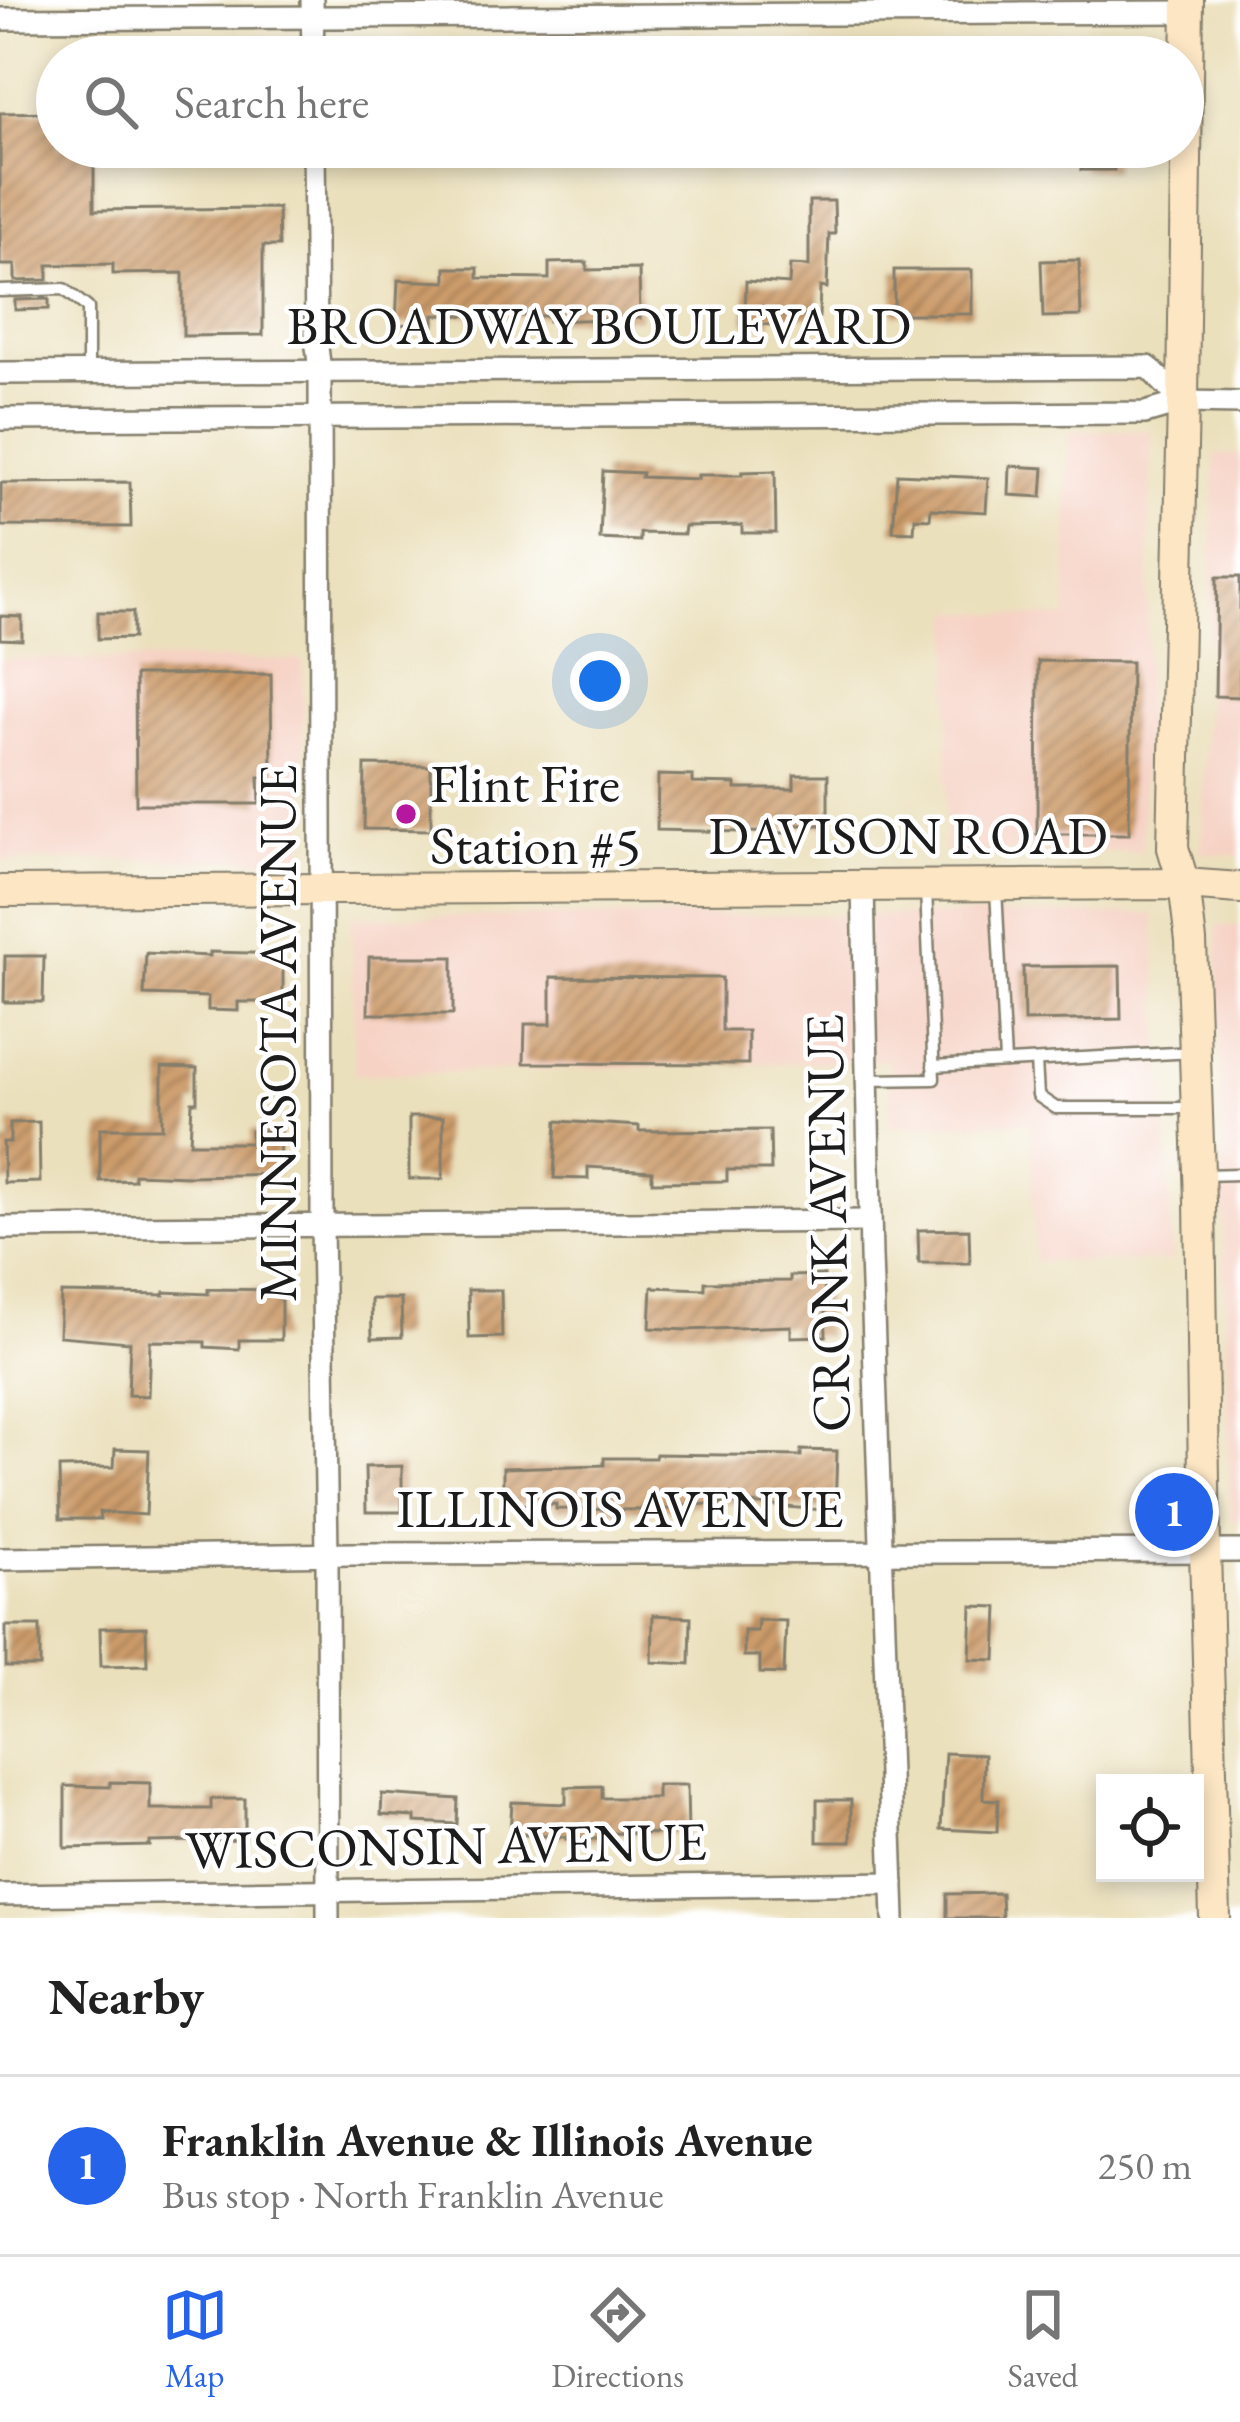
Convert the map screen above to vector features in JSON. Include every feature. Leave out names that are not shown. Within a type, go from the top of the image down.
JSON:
[{"type":"street","points":[[0,19],[312,9],[1188,6],[1188,36]]},
{"type":"street","name":"MINNESOTA AVENUE","points":[[314,168],[320,371],[328,1918]]},
{"type":"street","points":[[1186,168],[1173,848],[1184,884],[1191,941],[1215,1918]]},
{"type":"street","name":"BROADWAY BOULEVARD","points":[[0,373],[1148,367],[1183,403]]},
{"type":"street","name":"BROADWAY BOULEVARD","points":[[0,419],[1145,412],[1183,403],[1240,403]]},
{"type":"street","name":"DAVISON ROAD","points":[[0,891],[1184,884],[1240,888]]},
{"type":"street","name":"CRONK AVENUE","points":[[863,886],[894,1918]]},
{"type":"street","points":[[0,1228],[870,1221]]},
{"type":"street","name":"ILLINOIS AVENUE","points":[[0,1558],[1240,1551]]},
{"type":"street","name":"WISCONSIN AVENUE","points":[[0,1895],[893,1883]]},
{"type":"lane","points":[[0,291],[64,290],[88,308],[88,372]]},
{"type":"lane","points":[[866,1080],[934,1078],[926,886]]},
{"type":"lane","points":[[996,886],[1005,1062]]},
{"type":"lane","points":[[933,1066],[1195,1052]]},
{"type":"lane","points":[[1036,1061],[1038,1096],[1056,1108],[1197,1108]]},
{"type":"lane","points":[[1199,1175],[1240,1174]]},
{"type":"shaded area","points":[[1152,430],[1142,851],[944,853],[952,611],[1066,618],[1068,431]]},
{"type":"shaded area","points":[[1215,454],[1240,455],[1240,856],[1201,853]]},
{"type":"shaded area","points":[[0,659],[303,660],[305,859],[0,861]]},
{"type":"shaded area","points":[[1154,914],[1173,1261],[1035,1262],[1030,1122],[889,1126],[889,1060],[355,1075],[351,917]]},
{"type":"shaded area","points":[[1217,925],[1240,926],[1240,1520],[1230,1520]]},
{"type":"building","points":[[36,112],[36,168],[94,168],[94,210],[278,208],[279,246],[263,246],[263,335],[183,336],[183,273],[113,274],[113,264],[48,265],[48,280],[15,281],[15,265],[0,265],[0,113]]},
{"type":"building","points":[[809,201],[834,201],[835,234],[829,234],[827,288],[820,287],[819,317],[771,315],[771,325],[745,323],[746,281],[789,284],[790,265],[809,266]]},
{"type":"building","points":[[1079,260],[1081,316],[1043,317],[1041,261]]},
{"type":"building","points":[[587,262],[587,270],[639,269],[640,318],[549,321],[549,316],[434,315],[434,326],[396,324],[398,280],[446,282],[446,268],[478,268],[478,278],[549,279],[549,263]]},
{"type":"building","points":[[894,270],[972,270],[972,314],[894,314]]},
{"type":"building","points":[[49,299],[49,309],[15,310],[15,300]]},
{"type":"building","points":[[1010,466],[1044,468],[1042,497],[1009,495]]},
{"type":"building","points":[[603,471],[698,479],[698,475],[775,471],[776,533],[742,533],[742,525],[685,526],[684,534],[640,533],[640,541],[600,539]]},
{"type":"building","points":[[897,474],[988,478],[986,512],[931,509],[930,519],[915,518],[914,532],[893,531]]},
{"type":"building","points":[[130,482],[131,527],[1,526],[1,483]]},
{"type":"building","points":[[1217,577],[1240,577],[1240,697],[1215,696]]},
{"type":"building","points":[[98,612],[133,612],[133,638],[98,639]]},
{"type":"building","points":[[0,616],[22,617],[22,640],[0,639]]},
{"type":"building","points":[[1038,661],[1131,662],[1129,834],[1037,834]]},
{"type":"building","points":[[271,674],[272,777],[259,777],[260,804],[136,804],[135,675]]},
{"type":"building","points":[[365,765],[431,766],[431,830],[364,829]]},
{"type":"building","points":[[658,775],[693,776],[693,783],[736,784],[736,789],[794,789],[794,775],[828,775],[828,825],[786,825],[785,833],[657,830]]},
{"type":"building","points":[[210,952],[283,954],[283,1002],[238,1002],[238,1011],[208,1010],[208,997],[144,995],[146,953],[210,956]]},
{"type":"building","points":[[5,956],[44,956],[43,1002],[4,1002]]},
{"type":"building","points":[[369,957],[453,957],[453,1014],[368,1014]]},
{"type":"building","points":[[1120,966],[1121,1019],[1024,1021],[1023,967]]},
{"type":"building","points":[[551,977],[722,978],[722,1031],[748,1031],[748,1064],[524,1063],[525,1024],[551,1024]]},
{"type":"building","points":[[162,1067],[197,1068],[190,1143],[251,1143],[251,1131],[280,1131],[279,1174],[134,1174],[134,1180],[100,1181],[100,1128],[162,1128]]},
{"type":"building","points":[[409,1117],[443,1117],[443,1179],[409,1179]]},
{"type":"building","points":[[557,1121],[639,1126],[639,1131],[770,1130],[771,1170],[727,1170],[727,1181],[652,1182],[652,1171],[588,1167],[588,1179],[554,1178]]},
{"type":"building","points":[[39,1122],[40,1182],[4,1183],[3,1142],[10,1142],[10,1123]]},
{"type":"building","points":[[969,1229],[970,1263],[919,1263],[918,1230]]},
{"type":"building","points":[[824,1275],[826,1336],[791,1337],[791,1326],[650,1328],[652,1287],[705,1289],[705,1282],[790,1281],[790,1276]]},
{"type":"building","points":[[208,1289],[281,1290],[281,1340],[239,1340],[239,1349],[205,1347],[205,1342],[150,1341],[148,1396],[128,1395],[130,1342],[59,1336],[61,1293],[208,1294]]},
{"type":"building","points":[[468,1290],[501,1290],[502,1337],[469,1338]]},
{"type":"building","points":[[371,1299],[401,1299],[402,1337],[372,1338]]},
{"type":"building","points":[[115,1449],[149,1450],[146,1515],[99,1512],[100,1519],[60,1519],[59,1468],[114,1467]]},
{"type":"building","points":[[801,1450],[837,1451],[835,1511],[737,1503],[687,1505],[687,1510],[503,1505],[503,1468],[604,1465],[604,1458],[655,1458],[656,1454],[801,1456]]},
{"type":"building","points":[[402,1466],[402,1512],[366,1512],[365,1467]]},
{"type":"building","points":[[972,1606],[998,1607],[996,1660],[970,1659]]},
{"type":"building","points":[[653,1615],[691,1617],[690,1664],[652,1662]]},
{"type":"building","points":[[758,1620],[786,1621],[784,1674],[760,1673],[760,1656],[744,1656],[744,1631],[757,1631]]},
{"type":"building","points":[[6,1626],[40,1626],[40,1667],[6,1667]]},
{"type":"building","points":[[146,1627],[147,1665],[101,1666],[100,1628]]},
{"type":"building","points":[[945,1753],[984,1755],[983,1799],[998,1800],[997,1832],[941,1829]]},
{"type":"building","points":[[110,1782],[150,1783],[150,1809],[211,1809],[211,1799],[245,1799],[245,1840],[65,1848],[65,1786],[110,1787]]},
{"type":"building","points":[[657,1785],[687,1785],[688,1834],[603,1833],[603,1839],[566,1839],[510,1834],[512,1802],[566,1804],[566,1787],[602,1786],[602,1798],[657,1798]]},
{"type":"building","points":[[382,1794],[458,1799],[457,1824],[381,1815]]},
{"type":"building","points":[[817,1800],[851,1800],[851,1842],[817,1842]]},
{"type":"building","points":[[1001,1893],[1002,1918],[947,1918],[947,1894]]},
{"type":"place","name":"Flint Fire Station #5","points":[[406,814]]},
{"type":"place","name":"Franklin Avenue & Illinois Avenue","points":[[1174,1512]]}]
